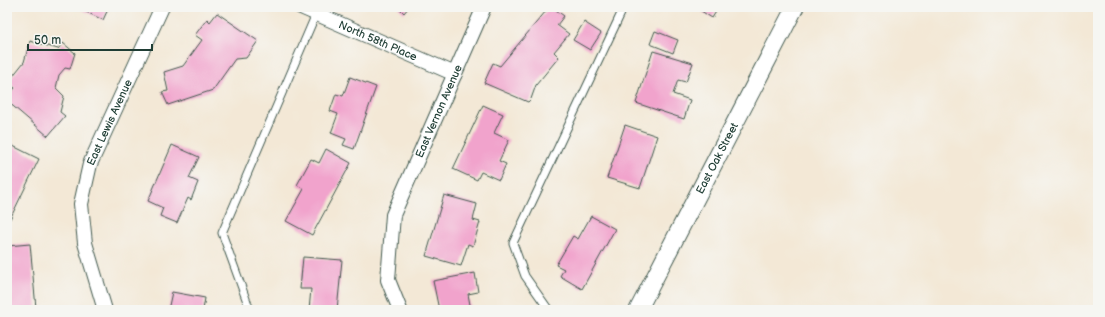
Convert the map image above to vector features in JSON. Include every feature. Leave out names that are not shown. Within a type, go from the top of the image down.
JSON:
[{"type":"street","name":"East Lewis Avenue","points":[[105,310],[85,243],[81,204],[90,164],[162,7]]},
{"type":"street","name":"North 58th Place","points":[[301,7],[318,10],[455,74]]},
{"type":"street","name":"East Vernon Avenue","points":[[400,310],[388,280],[393,215],[484,7]]},
{"type":"street","name":"East Oak Street","points":[[638,310],[795,7]]},
{"type":"lane","points":[[548,310],[525,276],[512,243],[624,7]]},
{"type":"lane","points":[[250,310],[222,233],[318,10]]},
{"type":"building","points":[[76,7],[109,7],[103,20]]},
{"type":"building","points":[[398,7],[409,7],[404,13]]},
{"type":"building","points":[[542,7],[552,7],[564,16],[557,25],[569,34],[554,52],[559,57],[536,85],[531,99],[528,102],[484,83],[493,63],[500,66],[546,11]]},
{"type":"building","points":[[695,7],[719,7],[712,18]]},
{"type":"building","points":[[217,13],[258,41],[246,58],[235,59],[213,90],[168,105],[162,92],[168,91],[164,72],[183,66],[202,40],[195,35],[207,19],[210,22]]},
{"type":"building","points":[[584,22],[601,33],[590,50],[573,40]]},
{"type":"building","points":[[655,31],[678,40],[673,53],[650,44]]},
{"type":"building","points":[[30,41],[58,49],[63,43],[75,53],[70,69],[65,68],[59,75],[56,88],[64,96],[60,112],[65,116],[48,136],[7,101],[7,97],[15,88],[8,82],[24,62]]},
{"type":"building","points":[[653,51],[693,63],[686,82],[678,80],[673,94],[690,100],[684,119],[636,103]]},
{"type":"building","points":[[350,77],[376,87],[354,149],[343,145],[346,139],[331,133],[338,114],[330,111],[336,94],[343,96]]},
{"type":"building","points":[[483,105],[503,114],[494,133],[509,140],[499,161],[506,164],[499,180],[481,172],[477,180],[453,169]]},
{"type":"building","points":[[625,125],[657,136],[640,188],[607,178]]},
{"type":"building","points":[[7,143],[39,159],[10,219],[7,218]]},
{"type":"building","points":[[172,145],[199,157],[189,178],[198,182],[191,200],[188,198],[177,223],[160,216],[163,208],[148,201]]},
{"type":"building","points":[[326,149],[351,163],[312,235],[286,221],[304,189],[297,185],[311,159],[319,163]]},
{"type":"building","points":[[444,195],[477,204],[473,220],[480,222],[473,246],[468,244],[461,266],[426,256]]},
{"type":"building","points":[[591,216],[615,229],[582,289],[560,276],[564,269],[556,265],[573,236],[578,239]]},
{"type":"building","points":[[30,244],[36,308],[46,307],[47,310],[7,310],[7,246]]},
{"type":"building","points":[[303,257],[342,260],[337,310],[309,310],[311,289],[300,289]]},
{"type":"building","points":[[475,273],[478,292],[468,294],[471,310],[439,310],[433,281]]},
{"type":"building","points":[[172,292],[205,298],[203,310],[168,310]]}]
